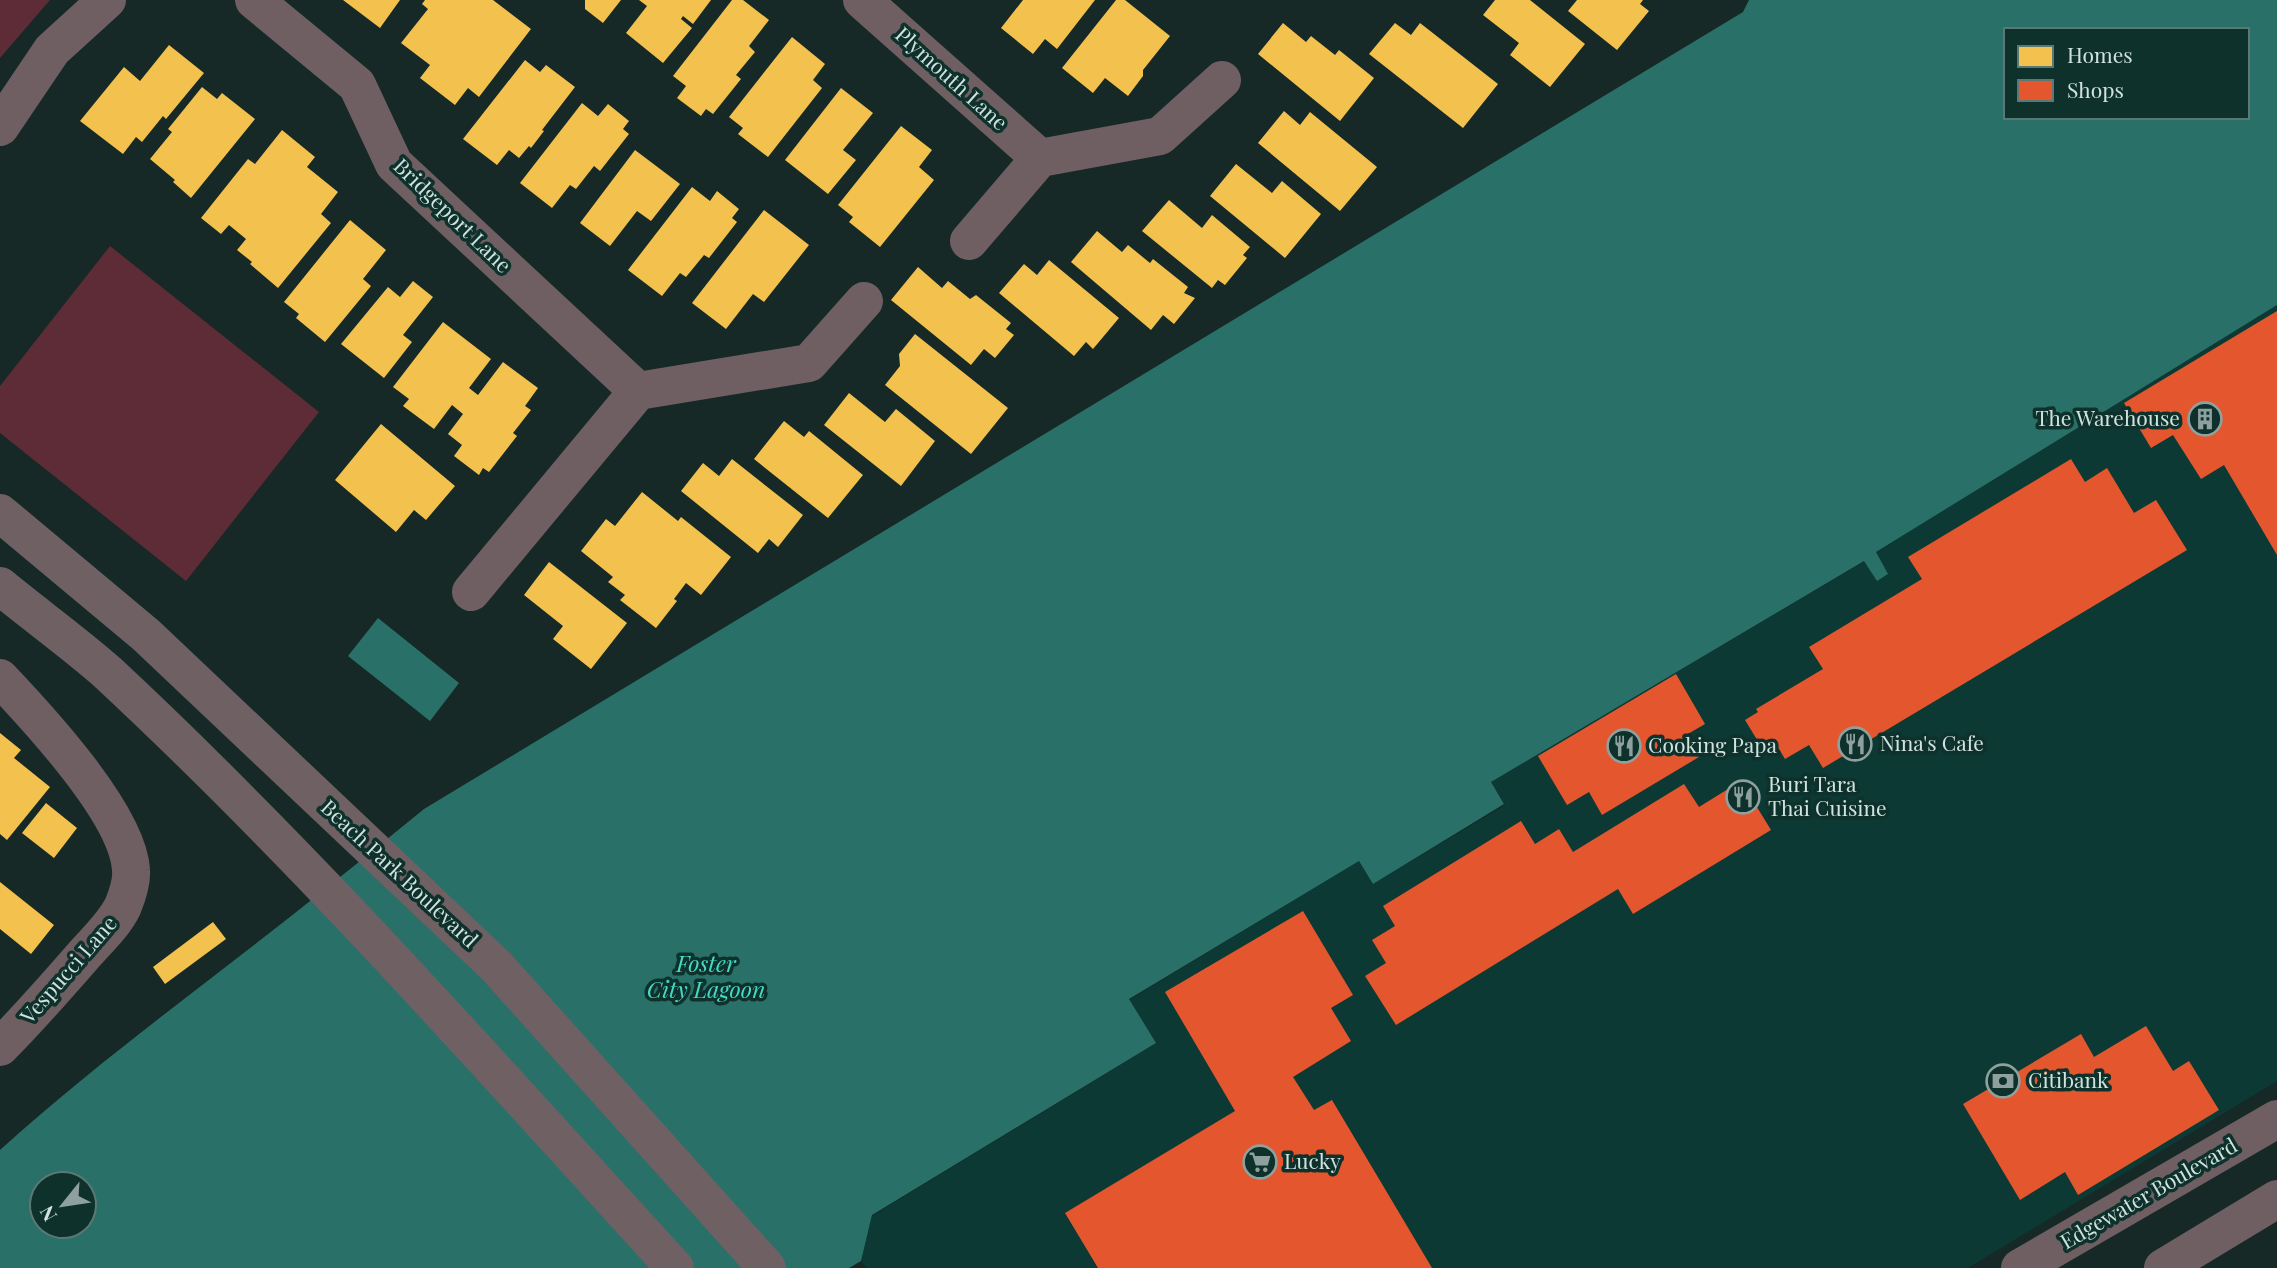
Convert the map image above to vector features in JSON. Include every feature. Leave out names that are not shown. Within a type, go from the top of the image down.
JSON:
[{"type":"main road","name":"Beach Park Boulevard","points":[[0,513],[146,635],[496,966],[767,1268]]},
{"type":"main road","points":[[0,586],[105,671],[281,842],[676,1268]]},
{"type":"street","points":[[0,127],[52,50],[107,0]]},
{"type":"street","name":"Bridgeport Lane","points":[[254,0],[358,85],[394,164],[638,391]]},
{"type":"street","name":"Plymouth Lane","points":[[862,0],[1040,158]]},
{"type":"street","points":[[969,241],[1040,158],[1160,136],[1222,79]]},
{"type":"street","points":[[471,592],[638,391],[809,363],[864,301]]},
{"type":"street","name":"Vespucci Lane","points":[[0,678],[85,776],[123,838],[131,870],[122,907],[105,931],[43,1003],[0,1047]]},
{"type":"street","name":"Edgewater Boulevard","points":[[2020,1268],[2277,1119]]},
{"type":"street","points":[[2163,1268],[2277,1199]]},
{"type":"shaded area","points":[[0,0],[50,0],[0,58]]},
{"type":"shaded area","points":[[110,246],[319,412],[186,581],[0,433],[0,386]]},
{"type":"shaded area","points":[[2277,305],[2277,1081],[1968,1268],[867,1268],[861,1261],[872,1216],[1155,1044],[1129,1000],[1359,861],[1373,884],[1505,805],[1491,782],[1865,561],[1877,580],[1887,575],[1876,552]]},
{"type":"water","name":"Foster City Lagoon","points":[[1749,0],[2277,0],[2277,305],[1876,552],[1888,574],[1877,581],[1864,561],[1491,782],[1504,804],[1373,884],[1359,861],[1129,999],[1156,1043],[872,1215],[861,1261],[849,1268],[0,1268],[0,1150],[109,1058],[424,809],[1743,12]]},
{"type":"water","points":[[378,618],[459,683],[430,721],[348,656]]},
{"type":"building: Homes","points":[[343,0],[400,0],[380,28]]},
{"type":"building: Homes","points":[[425,0],[493,0],[531,29],[479,97],[468,88],[455,105],[420,78],[430,65],[401,43],[428,9],[422,4]]},
{"type":"building: Homes","points":[[585,0],[621,0],[603,23],[585,9]]},
{"type":"building: Homes","points":[[639,0],[711,0],[693,24],[683,16],[681,19],[692,28],[663,63],[626,33],[647,6]]},
{"type":"building: Homes","points":[[732,0],[743,0],[769,20],[749,46],[755,52],[736,75],[741,79],[713,114],[706,109],[701,116],[677,98],[686,86],[673,76]]},
{"type":"building: Homes","points":[[1023,0],[1095,0],[1057,49],[1045,39],[1033,54],[1001,28]]},
{"type":"building: Homes","points":[[1116,0],[1125,0],[1170,36],[1143,70],[1143,76],[1128,96],[1105,78],[1093,93],[1062,68]]},
{"type":"building: Homes","points":[[1495,0],[1530,0],[1585,44],[1550,87],[1510,55],[1519,43],[1483,15]]},
{"type":"building: Homes","points":[[1577,0],[1643,0],[1640,4],[1649,11],[1617,50],[1568,11]]},
{"type":"building: Homes","points":[[1283,23],[1306,42],[1311,36],[1335,55],[1339,50],[1374,78],[1340,121],[1258,54]]},
{"type":"building: Homes","points":[[1395,23],[1411,35],[1420,23],[1498,84],[1463,128],[1369,54]]},
{"type":"building: Homes","points":[[792,37],[825,64],[813,80],[822,88],[768,157],[738,134],[743,128],[729,117]]},
{"type":"building: Homes","points":[[169,45],[204,73],[166,119],[163,116],[142,142],[136,137],[123,154],[80,121],[124,67],[140,81]]},
{"type":"building: Homes","points":[[525,60],[540,72],[546,65],[575,87],[531,148],[529,146],[519,158],[509,150],[497,165],[463,139]]},
{"type":"building: Homes","points":[[202,87],[217,99],[222,93],[255,119],[191,198],[150,159],[172,132],[168,129]]},
{"type":"building: Homes","points":[[841,88],[873,113],[843,150],[856,160],[828,194],[785,160]]},
{"type":"building: Homes","points":[[582,103],[598,116],[608,104],[629,121],[623,129],[629,134],[600,171],[594,166],[576,189],[570,185],[552,208],[520,183]]},
{"type":"building: Homes","points":[[1284,111],[1300,125],[1310,112],[1377,167],[1340,211],[1258,143]]},
{"type":"building: Homes","points":[[901,126],[932,150],[919,167],[934,180],[880,247],[849,222],[853,217],[838,205]]},
{"type":"building: Homes","points":[[282,130],[315,157],[307,167],[338,192],[321,214],[331,223],[278,288],[237,250],[246,239],[229,225],[221,234],[201,218],[248,159],[255,164]]},
{"type":"building: Homes","points":[[635,150],[680,184],[651,221],[637,211],[610,246],[580,223]]},
{"type":"building: Homes","points":[[1236,164],[1272,193],[1282,181],[1321,214],[1285,258],[1210,196]]},
{"type":"building: Homes","points":[[692,187],[710,201],[717,191],[739,209],[732,218],[737,222],[709,258],[704,255],[686,277],[680,273],[662,296],[628,270]]},
{"type":"building: Homes","points":[[1169,200],[1202,228],[1212,215],[1250,247],[1243,255],[1247,258],[1225,285],[1218,280],[1212,288],[1142,231]]},
{"type":"building: Homes","points":[[764,210],[809,245],[764,302],[753,294],[726,329],[692,303]]},
{"type":"building: Homes","points":[[350,220],[386,250],[363,279],[371,286],[325,342],[296,318],[299,314],[284,302]]},
{"type":"building: Homes","points":[[1097,231],[1122,252],[1128,245],[1150,263],[1153,259],[1188,287],[1184,293],[1195,298],[1174,324],[1163,315],[1151,330],[1071,262]]},
{"type":"building: Homes","points":[[1049,260],[1119,318],[1093,349],[1086,342],[1074,356],[999,293],[1024,264],[1037,275]]},
{"type":"building: Homes","points":[[918,267],[942,288],[948,281],[970,299],[976,295],[1011,323],[1006,329],[1014,335],[995,358],[984,349],[971,365],[891,300]]},
{"type":"building: Homes","points":[[413,281],[433,297],[403,335],[412,342],[384,378],[341,344],[388,287],[400,297]]},
{"type":"building: Homes","points":[[443,322],[491,359],[469,388],[478,395],[503,362],[538,388],[525,406],[531,410],[513,433],[517,436],[489,472],[483,468],[479,475],[454,456],[462,445],[448,434],[463,414],[452,405],[434,429],[403,406],[409,399],[393,387]]},
{"type":"building: Homes","points":[[915,334],[1008,408],[971,454],[885,385],[900,366],[899,354]]},
{"type":"building: Homes","points":[[849,393],[885,422],[896,409],[935,441],[901,486],[824,425]]},
{"type":"building: Homes","points":[[784,421],[804,437],[809,431],[863,475],[828,518],[754,459]]},
{"type":"building: Homes","points":[[381,424],[455,486],[426,520],[414,510],[396,532],[335,480]]},
{"type":"building: Homes","points":[[732,459],[803,515],[778,547],[769,539],[758,553],[681,491],[703,463],[719,476]]},
{"type":"building: Homes","points":[[642,492],[678,521],[681,517],[731,557],[701,595],[686,583],[674,599],[677,601],[656,628],[620,600],[625,595],[608,582],[613,577],[581,551],[606,519],[615,526]]},
{"type":"building: Homes","points":[[549,562],[627,623],[591,669],[553,639],[563,626],[524,595]]},
{"type":"building: Homes","points":[[0,733],[21,750],[14,758],[50,787],[7,840],[0,834]]},
{"type":"building: Homes","points":[[46,803],[77,828],[54,858],[22,833]]},
{"type":"building: Homes","points":[[0,882],[54,925],[31,954],[0,929]]},
{"type":"building: Homes","points":[[213,922],[226,939],[165,984],[153,967]]},
{"type":"building: Shops","name":"The Warehouse","points":[[2277,311],[2277,555],[2224,465],[2201,479],[2173,435],[2151,448],[2124,403]]},
{"type":"building: Shops","points":[[2071,459],[2085,482],[2107,468],[2134,513],[2156,500],[2187,550],[1823,768],[1809,745],[1785,759],[1774,741],[1762,748],[1745,720],[1758,712],[1756,709],[1823,669],[1809,647],[1922,579],[1908,557]]},
{"type":"building: Shops","name":"Cooking Papa","points":[[1676,674],[1705,724],[1686,735],[1699,757],[1602,815],[1589,792],[1567,805],[1538,756]]},
{"type":"building: Shops","points":[[1741,781],[1771,830],[1633,914],[1618,889],[1396,1025],[1365,976],[1386,963],[1372,940],[1395,926],[1383,906],[1521,821],[1535,844],[1559,829],[1573,852],[1684,784],[1699,807]]},
{"type":"building: Shops","name":"Lucky","points":[[1303,911],[1353,995],[1331,1008],[1351,1041],[1293,1077],[1314,1110],[1332,1100],[1432,1268],[1098,1268],[1065,1213],[1235,1111],[1165,992]]},
{"type":"building: Shops","points":[[2146,1026],[2173,1071],[2189,1061],[2219,1110],[2078,1195],[2065,1172],[2020,1200],[1963,1104],[2081,1034],[2094,1057]]},
{"type":"place","name":"The Warehouse","points":[[2205,419]]},
{"type":"place","name":"Nina's Cafe","points":[[1855,744]]},
{"type":"place","name":"Cooking Papa","points":[[1624,746]]},
{"type":"place","name":"Buri Tara Thai Cuisine","points":[[1743,797]]},
{"type":"place","name":"Citibank","points":[[2003,1081]]},
{"type":"place","name":"Lucky","points":[[1260,1162]]}]
